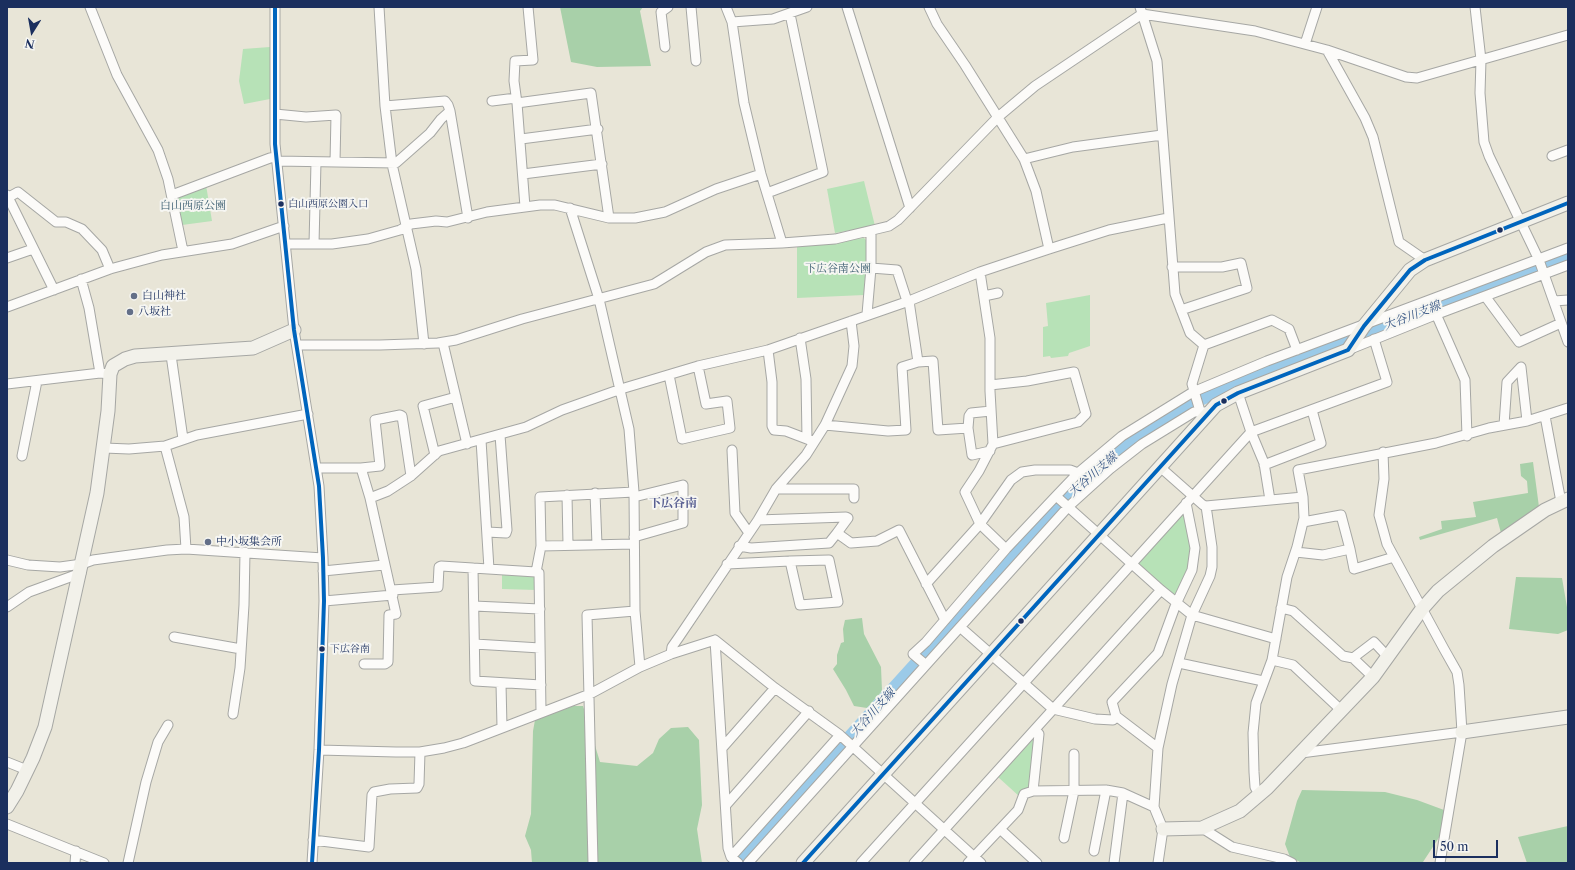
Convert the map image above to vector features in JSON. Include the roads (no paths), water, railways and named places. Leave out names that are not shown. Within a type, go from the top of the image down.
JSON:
[{"type":"street","points":[[90,7],[117,75],[158,150],[172,195],[183,251]]},
{"type":"street","points":[[275,7],[275,114],[277,159],[294,330],[316,468],[323,558],[324,601],[320,750],[312,863]]},
{"type":"street","points":[[379,7],[385,106],[392,164],[418,283],[424,344]]},
{"type":"street","points":[[525,207],[524,174],[516,101],[515,61],[533,60],[528,7]]},
{"type":"street","points":[[665,47],[661,12],[668,7]]},
{"type":"street","points":[[691,7],[696,61]]},
{"type":"street","points":[[726,7],[732,22],[744,103],[761,174],[782,243]]},
{"type":"street","points":[[732,22],[766,20],[790,14],[807,7]]},
{"type":"street","points":[[847,7],[910,208]]},
{"type":"street","points":[[929,7],[937,24],[1024,159],[1036,191],[1049,249]]},
{"type":"street","points":[[1305,44],[1317,7]]},
{"type":"street","points":[[1475,7],[1481,60],[1480,93],[1484,142],[1489,156],[1539,260],[1568,342]]},
{"type":"street","points":[[1141,10],[1157,61],[1175,294],[1190,333],[1204,345]]},
{"type":"street","points":[[297,345],[443,343],[654,284],[706,252],[725,245],[782,243],[835,238],[889,226],[898,220],[910,208],[998,117],[1034,86],[1141,10],[1255,31],[1327,50],[1406,77],[1417,78],[1568,35]]},
{"type":"street","points":[[767,194],[823,172],[790,14]]},
{"type":"street","points":[[1327,50],[1365,118],[1373,137],[1399,242],[1425,260]]},
{"type":"street","points":[[492,101],[516,101],[591,93],[598,130],[609,218]]},
{"type":"street","points":[[385,106],[444,101],[448,105],[468,218]]},
{"type":"street","points":[[172,195],[270,158],[316,162],[396,163],[417,145],[450,111]]},
{"type":"street","points":[[275,114],[306,117],[336,115],[335,162]]},
{"type":"street","points":[[521,139],[598,130]]},
{"type":"street","points":[[1024,159],[1073,147],[1162,135]]},
{"type":"street","points":[[1552,156],[1568,150]]},
{"type":"street","points":[[314,244],[316,162]]},
{"type":"street","points":[[524,174],[602,164]]},
{"type":"street","points":[[286,244],[332,244],[368,239],[400,230],[406,226],[424,222],[447,222],[468,218],[487,212],[525,207],[555,205],[609,218],[635,218],[665,212],[716,189],[761,174]]},
{"type":"street","points":[[54,290],[8,196],[18,192],[56,222],[66,222],[82,229],[102,250],[110,269]]},
{"type":"street","points":[[1348,350],[1364,326],[1410,270],[1425,260],[1568,203]]},
{"type":"street","points":[[570,208],[598,299],[631,440],[634,494],[635,611],[640,667]]},
{"type":"street","points":[[370,498],[388,491],[411,476],[439,452],[530,426],[562,410],[620,389],[698,366],[768,350],[867,314],[908,301],[980,272],[1049,249],[1109,230],[1168,218]]},
{"type":"street","points":[[7,307],[110,269],[162,254],[232,244],[284,226]]},
{"type":"street","points":[[867,314],[871,268],[871,231]]},
{"type":"street","points":[[716,640],[728,848],[734,860],[921,661],[960,627],[1062,501],[1078,473],[1122,436],[1199,403],[1297,350],[1568,248]]},
{"type":"street","points":[[7,258],[33,249]]},
{"type":"street","points":[[1172,267],[1222,267],[1241,263],[1247,288],[1181,310]]},
{"type":"street","points":[[1199,403],[1216,405],[1238,392],[1348,350],[1436,314],[1568,265]]},
{"type":"street","points":[[871,268],[896,270],[908,301],[918,362]]},
{"type":"street","points":[[980,272],[990,338],[991,447],[979,471],[965,492],[980,524],[1006,549]]},
{"type":"street","points":[[7,807],[27,770],[45,727],[82,568],[104,448],[110,396],[81,279]]},
{"type":"street","points":[[984,296],[998,293]]},
{"type":"street","points":[[1485,296],[1519,342],[1564,328]]},
{"type":"street","points":[[1554,301],[1568,300]]},
{"type":"street","points":[[1436,314],[1465,380],[1467,436]]},
{"type":"street","points":[[1204,345],[1272,320],[1290,329],[1297,350]]},
{"type":"street","points":[[671,654],[672,647],[758,520],[776,489],[811,441],[825,425],[852,366],[854,346],[851,321]]},
{"type":"street","points":[[7,384],[105,373],[125,359],[135,356],[171,355],[253,348],[294,330]]},
{"type":"street","points":[[800,338],[806,379],[811,441]]},
{"type":"street","points":[[861,863],[1250,432],[1387,382],[1374,339]]},
{"type":"street","points":[[443,343],[467,444]]},
{"type":"street","points":[[921,661],[913,654],[926,642],[1006,549],[1062,501],[1110,469],[1142,444],[1194,412],[1199,403],[1192,384],[1204,345]]},
{"type":"street","points":[[768,350],[772,382],[772,426],[774,430],[786,431],[811,441]]},
{"type":"street","points":[[171,355],[183,440]]},
{"type":"street","points":[[825,425],[888,431],[906,430],[902,367],[918,362],[933,361],[938,430],[968,428]]},
{"type":"street","points":[[669,375],[682,439],[730,428],[726,401],[706,404],[698,366]]},
{"type":"street","points":[[1504,425],[1507,382],[1521,367],[1527,421]]},
{"type":"street","points":[[990,385],[1027,381],[1074,372],[1086,414],[1078,422],[991,447],[972,455],[968,428],[969,416],[971,413],[991,411]]},
{"type":"street","points":[[22,456],[37,381]]},
{"type":"street","points":[[1238,392],[1250,432],[1264,465],[1270,500]]},
{"type":"street","points":[[435,455],[424,406],[456,397]]},
{"type":"street","points":[[803,863],[1160,467],[1199,403]]},
{"type":"street","points":[[1260,794],[1256,787],[1253,733],[1256,703],[1272,660],[1287,577],[1296,552],[1303,522],[1303,497],[1298,470],[1467,436],[1504,425],[1527,421],[1568,408]]},
{"type":"street","points":[[1264,465],[1321,443],[1312,410]]},
{"type":"street","points":[[104,448],[129,449],[165,446],[197,434],[308,414]]},
{"type":"street","points":[[316,468],[361,468],[380,466],[375,420],[400,415],[402,416],[411,476]]},
{"type":"street","points":[[1163,829],[1202,828],[1240,811],[1260,794],[1301,753],[1373,677],[1422,609],[1438,591],[1493,546],[1545,510],[1564,501],[1545,416]]},
{"type":"street","points":[[487,532],[506,533],[507,530],[500,435]]},
{"type":"street","points":[[480,440],[490,569]]},
{"type":"street","points":[[165,446],[184,517],[186,549]]},
{"type":"street","points":[[732,450],[735,513],[748,533]]},
{"type":"street","points":[[1383,452],[1384,479],[1379,515],[1387,544],[1457,672],[1462,732],[1440,863]]},
{"type":"street","points":[[1160,467],[1189,499],[1206,506],[1303,497]]},
{"type":"street","points":[[361,468],[370,498],[396,614],[389,615],[388,618],[388,662],[385,664],[364,664]]},
{"type":"street","points":[[926,584],[980,524],[1001,492],[1011,480],[1022,472],[1035,470],[1070,470],[1078,473]]},
{"type":"street","points":[[536,572],[541,546],[540,497],[595,494],[634,494],[683,485],[683,523],[634,540],[597,545],[541,546]]},
{"type":"street","points":[[776,489],[854,489],[854,498]]},
{"type":"street","points":[[595,494],[597,545]]},
{"type":"street","points":[[567,495],[568,545]]},
{"type":"street","points":[[1158,748],[1116,716],[1112,702],[1158,653],[1176,604],[1192,570],[1195,548],[1189,499]]},
{"type":"street","points":[[1062,501],[1176,604],[1192,615],[1276,639]]},
{"type":"street","points":[[1158,863],[1163,829],[1154,807],[1158,748],[1172,684],[1192,615],[1210,576],[1212,567],[1212,547],[1206,506]]},
{"type":"street","points":[[1303,522],[1341,515],[1354,569],[1394,557]]},
{"type":"street","points":[[739,546],[751,548],[829,543],[848,518],[758,520]]},
{"type":"street","points":[[837,533],[851,543],[877,541],[899,530],[945,620]]},
{"type":"street","points":[[7,607],[29,592],[108,558],[186,549],[323,558]]},
{"type":"street","points":[[1296,552],[1323,555],[1350,549]]},
{"type":"street","points":[[233,714],[241,648],[244,605],[245,552]]},
{"type":"street","points":[[7,560],[34,566],[82,568]]},
{"type":"street","points":[[727,564],[790,561],[829,560],[838,602],[800,605],[790,561]]},
{"type":"street","points":[[323,570],[384,564]]},
{"type":"street","points":[[324,601],[438,587],[439,567],[441,566],[539,573],[541,712]]},
{"type":"street","points":[[473,568],[475,681],[541,686]]},
{"type":"street","points":[[914,863],[1161,590]]},
{"type":"street","points":[[474,606],[540,609]]},
{"type":"street","points":[[1281,608],[1293,611],[1343,656],[1353,658],[1373,677]]},
{"type":"street","points":[[593,863],[587,615],[635,611]]},
{"type":"street","points":[[960,627],[1053,709],[1095,719],[1113,720],[1116,716]]},
{"type":"street","points":[[174,637],[241,648]]},
{"type":"street","points":[[320,750],[420,752],[463,743],[590,694],[640,667],[671,654],[716,640]]},
{"type":"street","points":[[716,640],[775,688],[809,711],[846,741],[944,830],[974,861],[1000,829],[1018,810],[1024,794],[1033,791],[1106,790],[1123,793],[1154,807]]},
{"type":"street","points":[[1353,658],[1374,642],[1388,657]]},
{"type":"street","points":[[475,644],[540,648]]},
{"type":"street","points":[[1272,660],[1293,665],[1341,710]]},
{"type":"street","points":[[1179,663],[1263,681]]},
{"type":"street","points":[[501,684],[502,727]]},
{"type":"street","points":[[723,747],[775,688]]},
{"type":"street","points":[[726,805],[809,711]]},
{"type":"street","points":[[1301,753],[1568,717]]},
{"type":"street","points":[[128,863],[146,782],[158,742],[168,724]]},
{"type":"street","points":[[1033,791],[1039,734],[1035,730]]},
{"type":"street","points":[[748,863],[846,741]]},
{"type":"street","points":[[313,840],[369,847],[372,795],[374,792],[390,789],[417,788],[419,784],[420,752]]},
{"type":"street","points":[[1064,838],[1074,791],[1074,754]]},
{"type":"street","points":[[7,762],[27,770]]},
{"type":"street","points":[[1094,851],[1106,790]]},
{"type":"street","points":[[1114,863],[1123,793]]},
{"type":"street","points":[[7,824],[104,863]]},
{"type":"street","points":[[1202,828],[1232,847],[1284,858],[1292,863]]},
{"type":"street","points":[[1000,829],[1038,863]]},
{"type":"street","points":[[75,863],[76,851]]},
{"type":"waterway","name":"大谷川支線","points":[[737,863],[1068,497],[1101,465],[1137,438],[1190,403],[1219,390],[1568,257]]},
{"type":"place","name":"白山西原公園入口","points":[[281,204]]},
{"type":"place","name":"白山神社","points":[[134,296]]},
{"type":"place","name":"八坂社","points":[[130,312]]},
{"type":"place","name":"中小坂集会所","points":[[208,542]]},
{"type":"place","name":"下広谷南","points":[[322,649]]},
{"type":"district","name":"下広谷南","points":[[673,504]]},
{"type":"park label","name":"白山西原公園","points":[[193,206]]},
{"type":"park label","name":"下広谷南公園","points":[[838,269]]}]
